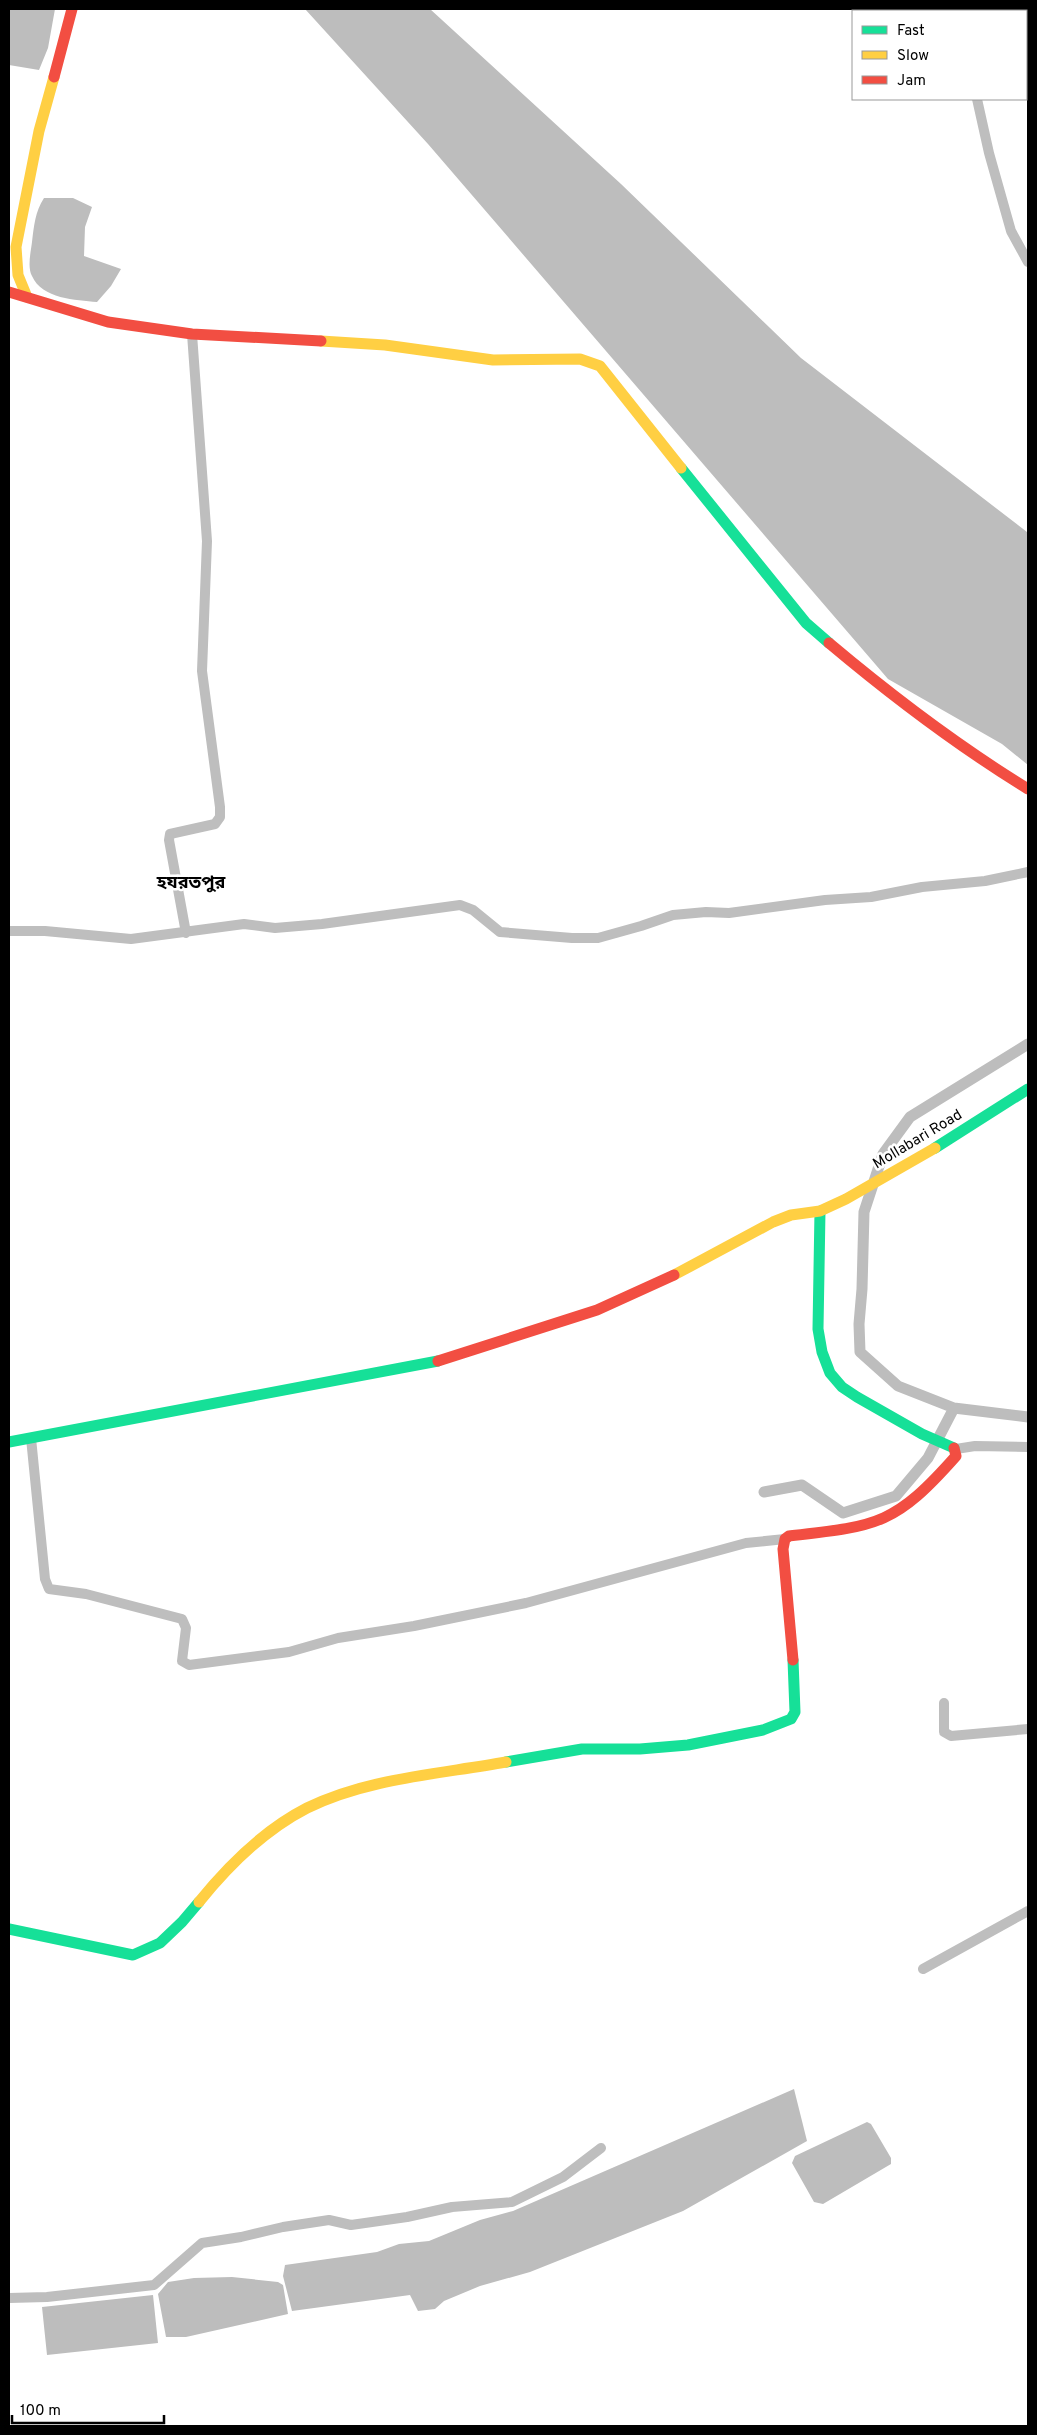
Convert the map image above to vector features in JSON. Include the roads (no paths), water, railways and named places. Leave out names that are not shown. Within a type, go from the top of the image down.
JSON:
[{"type":"street","points":[[27,297],[18,275],[12,252],[39,132],[72,9]]},
{"type":"street","points":[[977,100],[989,153],[1011,231],[1028,262]]},
{"type":"street","points":[[9,292],[108,322],[192,334],[385,345],[493,360],[580,358],[600,366],[806,623],[875,681],[987,764],[1028,789]]},
{"type":"street","points":[[186,932],[168,840],[170,834],[176,831],[215,824],[220,817],[202,671],[207,541],[192,334]]},
{"type":"street","points":[[9,931],[45,930],[131,939],[244,924],[275,928],[313,925],[460,905],[474,910],[500,932],[572,938],[598,938],[673,915],[706,912],[729,913],[825,900],[871,897],[922,887],[984,881],[1028,872]]},
{"type":"street","name":"Mollabari Road","points":[[9,1442],[330,1384],[453,1358],[562,1323],[597,1310],[684,1271],[773,1222],[791,1215],[820,1211],[846,1200],[882,1180],[1028,1089]]},
{"type":"street","points":[[820,1211],[818,1329],[822,1352],[830,1373],[842,1387],[922,1434],[954,1447],[1028,1447]]},
{"type":"street","points":[[31,1438],[45,1579],[49,1589],[86,1594],[182,1619],[186,1628],[182,1662],[189,1665],[289,1652],[338,1638],[414,1626],[526,1603],[746,1543],[785,1539],[789,1536],[850,1528],[878,1522],[901,1510],[930,1485],[956,1456],[954,1447]]},
{"type":"street","points":[[9,1929],[133,1955],[146,1952],[178,1926],[221,1876],[288,1819],[328,1800],[370,1785],[582,1749],[640,1750],[688,1745],[764,1730],[784,1723],[791,1719],[795,1712],[796,1701],[784,1549],[785,1539]]},
{"type":"street","points":[[944,1703],[944,1732],[951,1736],[1028,1729]]},
{"type":"street","points":[[923,1968],[1028,1912]]},
{"type":"street","points":[[9,2298],[46,2297],[154,2285],[202,2243],[241,2237],[283,2227],[329,2220],[351,2225],[407,2217],[452,2207],[512,2202],[563,2176],[601,2148]]},
{"type":"waterway","points":[[1028,1044],[910,1117],[883,1154],[864,1212],[859,1324],[860,1352],[898,1386],[954,1408],[1028,1417]]},
{"type":"waterway","points":[[764,1492],[802,1485],[843,1513],[896,1496],[928,1458],[954,1408]]},
{"type":"district","name":"হযরতপুর","points":[[191,883]]}]
